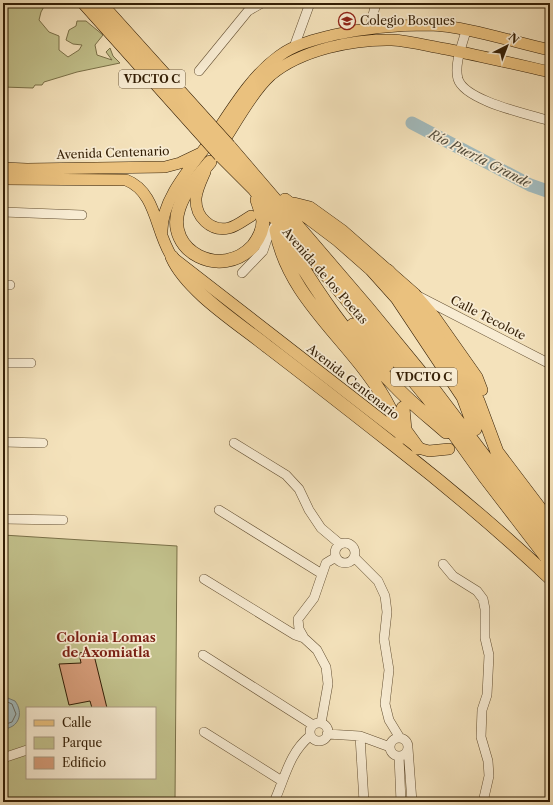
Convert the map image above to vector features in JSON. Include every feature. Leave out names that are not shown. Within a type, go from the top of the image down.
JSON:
[{"type":"highway","name":"Avenida de los Poetas","points":[[84,3],[215,154],[254,188],[275,221],[293,239],[330,285],[431,402],[484,476],[550,562]]},
{"type":"highway","name":"Avenida de los Poetas","points":[[100,3],[215,154],[248,168],[368,307],[422,374],[550,543]]},
{"type":"highway","points":[[215,154],[189,188],[178,209],[176,220],[180,237],[198,257],[216,262],[234,259],[241,256],[256,242],[262,230],[263,221],[254,188]]},
{"type":"highway","points":[[248,168],[293,206],[338,240],[371,269],[397,298],[464,396],[476,426]]},
{"type":"highway","points":[[275,221],[286,255],[308,298],[376,386],[386,401],[402,437]]},
{"type":"highway","points":[[275,221],[305,272],[343,318],[396,387],[446,432],[484,476]]},
{"type":"highway","points":[[286,255],[328,317],[381,382],[467,458]]},
{"type":"highway","points":[[172,257],[185,279],[235,321],[477,512],[550,578]]},
{"type":"highway","points":[[388,271],[407,294],[468,382],[478,401],[497,452],[550,522]]},
{"type":"highway","points":[[330,285],[364,329],[367,338],[398,383]]},
{"type":"highway","points":[[308,298],[328,317]]},
{"type":"highway","points":[[343,318],[359,333],[367,338]]},
{"type":"highway","points":[[235,321],[246,323],[272,339],[287,361]]},
{"type":"highway","points":[[402,408],[405,430],[418,448]]},
{"type":"main road","name":"Avenida Centenario","points":[[251,216],[238,224],[222,229],[212,227],[203,221],[196,207],[198,188],[248,87],[266,67],[279,56],[294,47],[308,42],[370,27],[430,25],[466,31],[550,50]]},
{"type":"main road","name":"Avenida Centenario","points":[[3,168],[164,167],[215,154],[256,93],[270,76],[286,64],[305,55],[368,41],[392,40],[461,52],[550,72]]},
{"type":"main road","points":[[162,235],[162,222],[166,206],[215,154]]},
{"type":"main road","points":[[84,168],[85,179]]},
{"type":"main road","name":"Avenida Centenario","points":[[3,179],[126,180],[136,184],[147,197],[167,250],[172,257],[272,339],[402,437],[418,448],[429,451],[449,449]]},
{"type":"main road","points":[[294,203],[310,207],[329,221],[364,249],[415,294],[434,316],[477,377],[482,390]]},
{"type":"street","points":[[199,70],[248,11],[262,3]]},
{"type":"street","points":[[294,47],[310,3]]},
{"type":"street","points":[[370,27],[376,3]]},
{"type":"street","points":[[466,31],[457,68],[458,78],[462,87],[479,98],[550,121]]},
{"type":"street","points":[[3,212],[82,215]]},
{"type":"street","points":[[242,273],[263,251],[275,221]]},
{"type":"street","points":[[263,251],[286,255]]},
{"type":"street","name":"Calle Tecolote","points":[[415,294],[550,364]]},
{"type":"street","points":[[3,363],[31,363]]},
{"type":"street","points":[[3,442],[43,443]]},
{"type":"street","points":[[234,443],[286,475],[299,489],[309,510],[321,528],[340,544],[350,544],[355,550],[352,560],[345,563],[336,557],[335,550],[340,544]]},
{"type":"street","points":[[219,510],[322,574]]},
{"type":"street","points":[[3,519],[63,520]]},
{"type":"street","points":[[304,638],[299,629],[298,619],[314,598],[326,563],[336,557]]},
{"type":"street","points":[[354,557],[378,582],[385,596],[387,612],[384,639],[389,670],[385,704],[389,720],[400,738],[406,742],[408,747],[412,802]]},
{"type":"street","points":[[443,564],[453,576],[477,591],[483,599],[486,610],[485,638],[489,655],[487,695],[482,710],[481,737],[488,761],[489,776],[483,802]]},
{"type":"street","points":[[204,579],[304,638],[317,650],[326,666],[328,684],[317,724],[310,730],[310,736],[292,756],[274,802]]},
{"type":"street","points":[[203,655],[317,724],[327,728],[327,734],[321,741],[315,740],[310,736]]},
{"type":"street","points":[[204,732],[282,781]]},
{"type":"street","points":[[327,734],[360,736],[390,747]]},
{"type":"street","points":[[360,736],[364,802]]},
{"type":"street","points":[[400,738],[394,740],[390,747],[392,753],[399,756],[405,754],[408,747]]},
{"type":"street","points":[[3,757],[26,750]]},
{"type":"street","points":[[399,756],[401,802]]},
{"type":"green space","points":[[3,3],[46,3],[39,20],[49,32],[59,36],[59,50],[68,57],[79,50],[82,45],[73,44],[66,40],[69,30],[76,26],[77,21],[86,21],[103,35],[95,45],[97,55],[112,60],[106,52],[110,48],[113,56],[120,63],[77,72],[44,82],[42,85],[35,85],[33,88],[3,87]]},
{"type":"green space","points":[[3,535],[177,546],[175,802],[3,802]]},
{"type":"water","points":[[3,696],[15,701],[18,706],[19,715],[13,726],[3,729]]},
{"type":"building","points":[[93,651],[107,707],[92,707],[90,701],[69,705],[59,664],[81,663],[79,653]]},
{"type":"waterway","name":"Río Puerta Grande","points":[[412,123],[530,185],[550,192]]},
{"type":"place","name":"Colegio Bosques","points":[[347,21]]},
{"type":"district","name":"Colonia Lomas de Axomiatla","points":[[106,644]]}]
